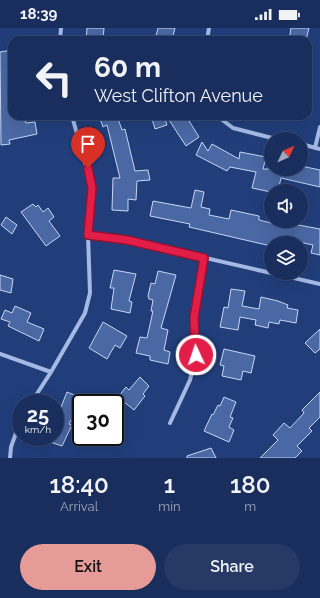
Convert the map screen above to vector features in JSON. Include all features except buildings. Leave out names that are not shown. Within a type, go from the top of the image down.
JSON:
[{"type":"street","points":[[37,394],[85,313],[90,293],[88,235],[92,188],[91,179],[73,120]]},
{"type":"street","points":[[222,120],[233,128],[264,136]]},
{"type":"street","points":[[308,146],[318,148],[320,127]]},
{"type":"street","points":[[88,235],[127,240],[264,271]]},
{"type":"street","points":[[170,422],[190,380],[196,355],[194,318],[204,258]]},
{"type":"street","points":[[303,280],[320,284]]},
{"type":"street","points":[[0,354],[51,372]]},
{"type":"street","points":[[10,458],[13,446]]},
{"type":"route","points":[[88,168],[92,188],[88,235],[127,240],[204,258],[194,318],[196,355]]}]
